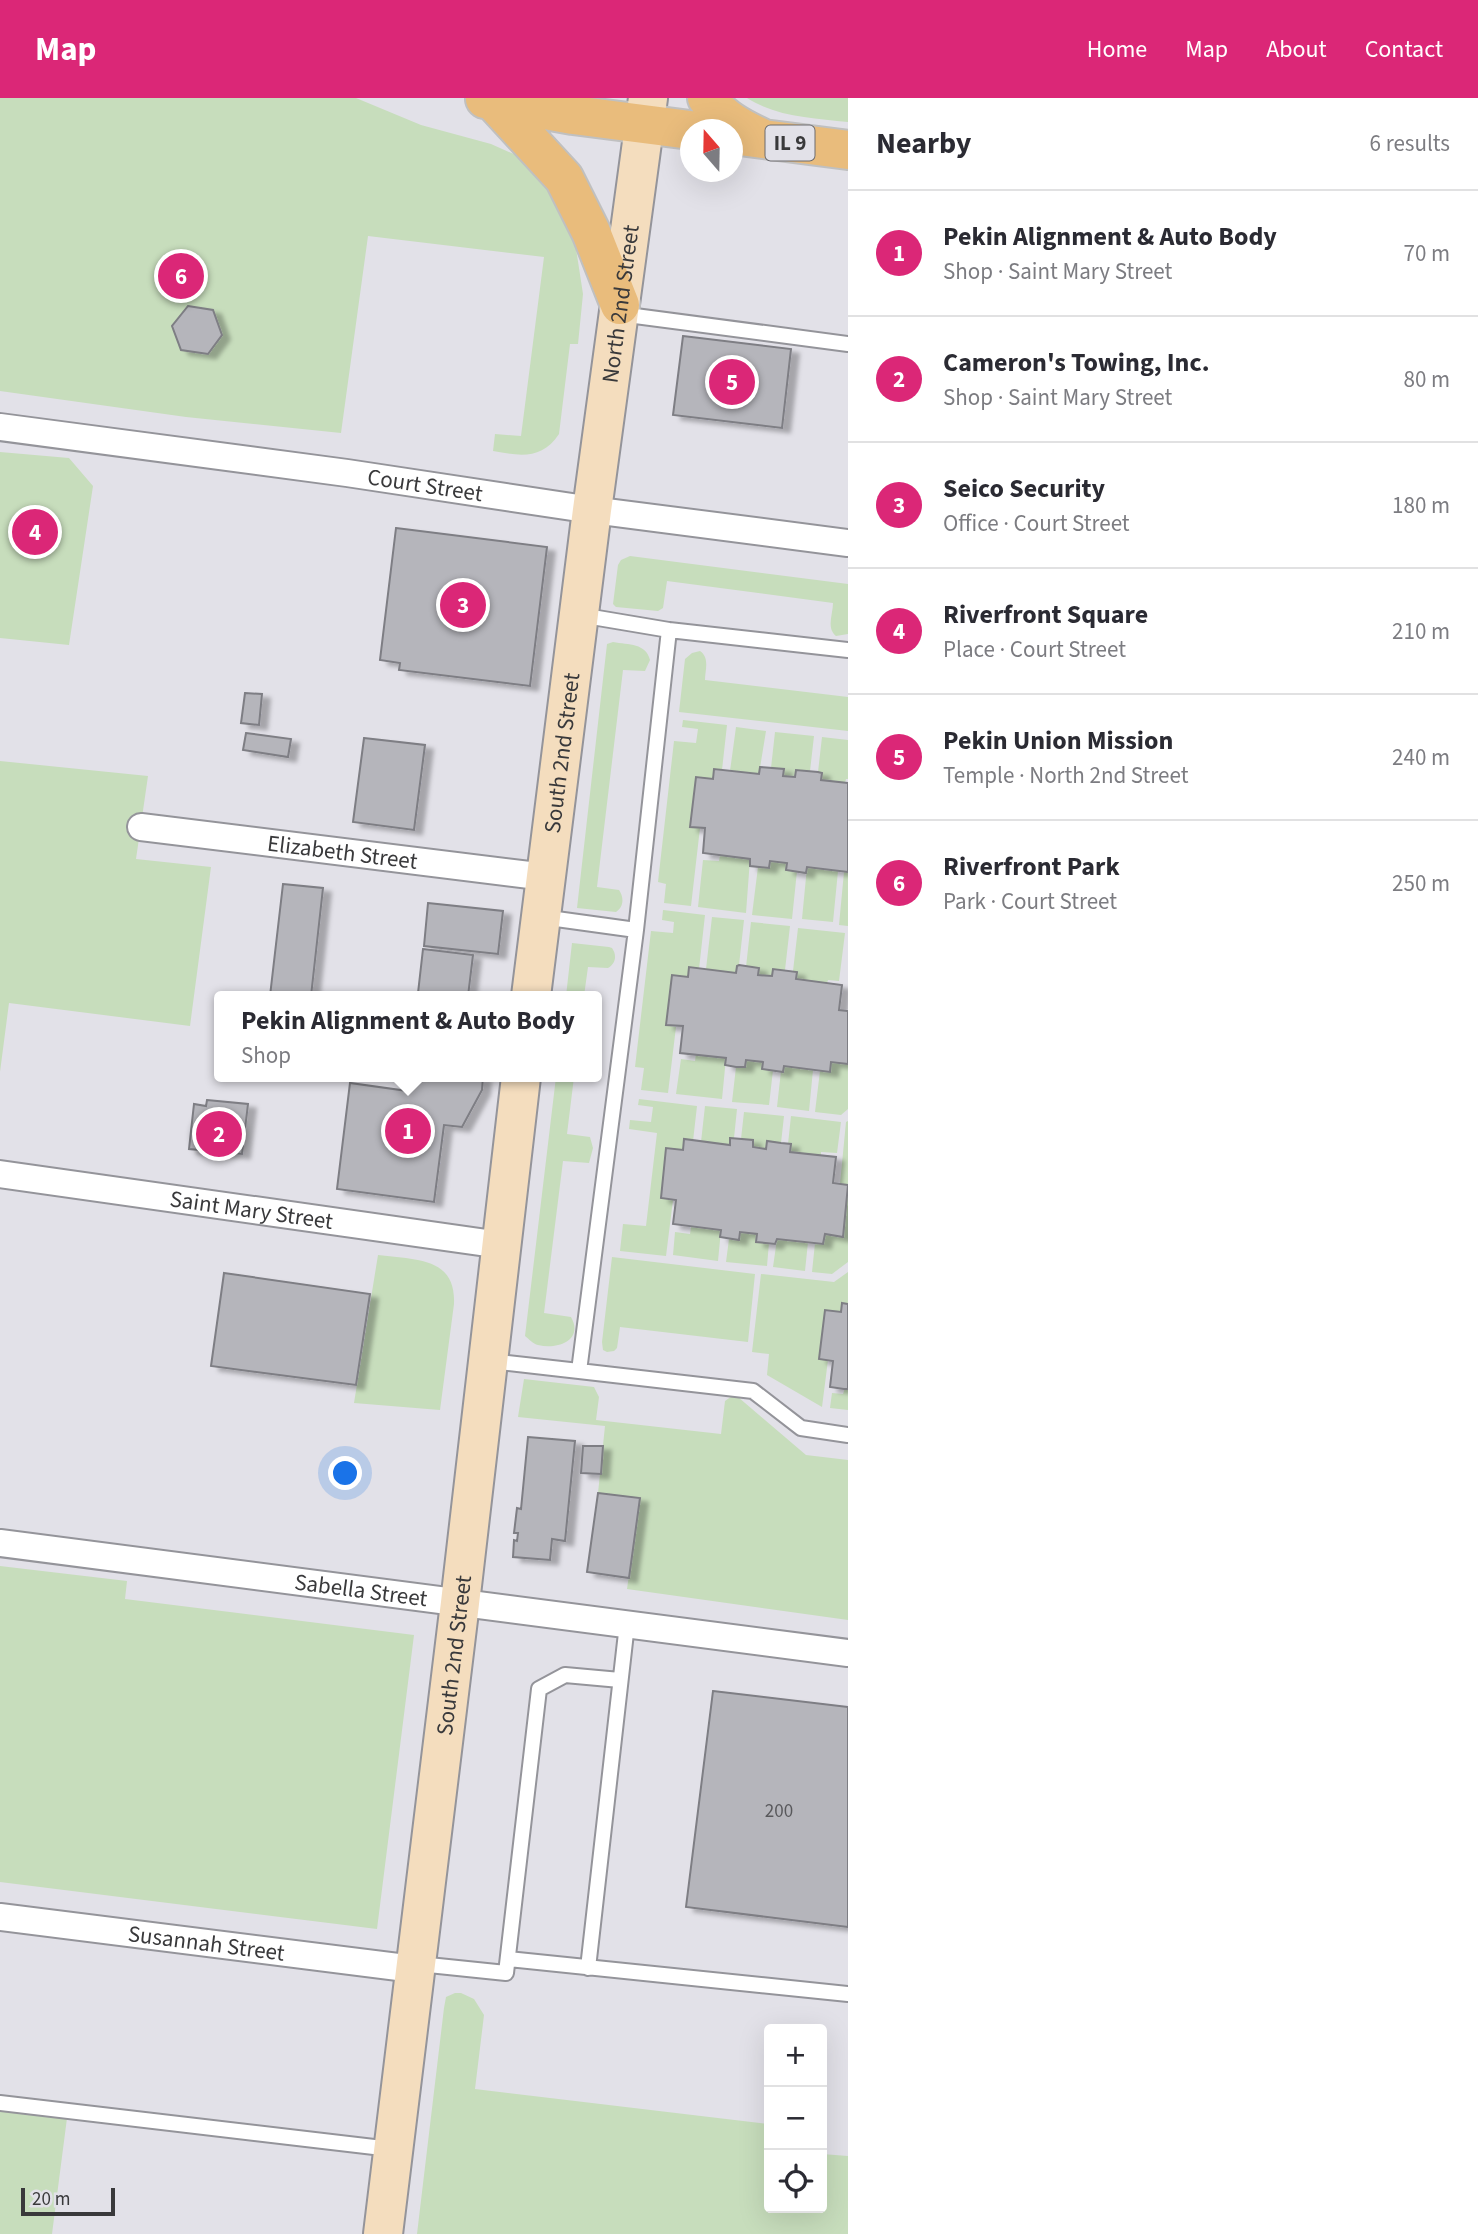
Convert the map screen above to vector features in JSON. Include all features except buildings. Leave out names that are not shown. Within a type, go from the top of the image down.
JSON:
[{"type":"main road","points":[[707,98],[749,138]]},
{"type":"main road","points":[[486,100],[647,111],[680,125]]},
{"type":"main road","points":[[486,100],[564,178],[591,232],[620,310]]},
{"type":"main road","name":"North 2nd Street","points":[[592,510],[647,111]]},
{"type":"main road","name":"IL 9","points":[[749,138],[848,150]]},
{"type":"main road","name":"South 2nd Street","points":[[532,991],[592,510]]},
{"type":"main road","name":"South 2nd Street","points":[[383,2234],[521,1082]]},
{"type":"street","name":"Court Street","points":[[0,427],[848,543]]},
{"type":"street","name":"Elizabeth Street","points":[[141,827],[546,877]]},
{"type":"street","name":"Saint Mary Street","points":[[0,1174],[502,1245]]},
{"type":"street","name":"Sabella Street","points":[[0,1543],[848,1653]]},
{"type":"street","name":"Susannah Street","points":[[0,1917],[414,1966]]},
{"type":"lane","points":[[620,310],[848,344]]},
{"type":"lane","points":[[579,614],[669,630],[848,650]]},
{"type":"lane","points":[[579,1371],[636,930],[669,630]]},
{"type":"lane","points":[[541,917],[636,930]]},
{"type":"lane","points":[[488,1361],[753,1391],[801,1428],[848,1435]]},
{"type":"lane","points":[[588,1968],[627,1624]]},
{"type":"lane","points":[[414,1966],[506,1973],[539,1689],[565,1675],[620,1680]]},
{"type":"lane","points":[[508,1959],[848,1994]]},
{"type":"lane","points":[[0,2103],[393,2149]]},
{"type":"green space","points":[[0,98],[356,98],[421,125],[491,144],[525,159],[551,182],[573,229],[583,294],[578,344],[570,344],[559,434],[538,452],[521,455],[493,451],[495,434],[521,436],[544,257],[368,236],[341,433],[186,417],[0,391]]},
{"type":"green space","points":[[747,98],[848,98],[848,122],[783,113]]},
{"type":"green space","points":[[0,452],[69,458],[93,486],[69,645],[0,638]]},
{"type":"green space","points":[[630,556],[848,584],[848,634],[836,636],[831,629],[833,603],[667,581],[663,608],[658,611],[616,607],[613,604],[618,565],[621,560]]},
{"type":"green space","points":[[613,642],[641,648],[650,660],[645,671],[623,670],[597,887],[619,890],[622,902],[616,912],[577,908],[607,644]]},
{"type":"green space","points":[[700,651],[706,661],[705,680],[848,697],[848,731],[679,712],[685,659]]},
{"type":"green space","points":[[683,720],[727,725],[722,770],[714,769],[713,779],[696,777],[690,827],[700,828],[691,906],[664,903],[666,884],[658,882],[674,741],[696,743],[698,729],[682,727]]},
{"type":"green space","points":[[736,727],[766,731],[759,774],[730,771]]},
{"type":"green space","points":[[775,732],[814,736],[810,771],[796,770],[795,777],[783,776],[784,769],[771,768]]},
{"type":"green space","points":[[822,737],[848,740],[848,779],[845,783],[821,780],[821,773],[818,772]]},
{"type":"green space","points":[[0,761],[148,776],[136,859],[211,867],[190,1026],[9,1003],[0,1072]]},
{"type":"green space","points":[[720,855],[750,859],[746,913],[698,907],[703,860],[719,861]]},
{"type":"green space","points":[[770,861],[787,863],[787,870],[797,871],[792,919],[752,915],[758,867],[769,868]]},
{"type":"green space","points":[[807,867],[838,871],[833,922],[802,919]]},
{"type":"green space","points":[[844,872],[848,872],[848,926],[839,925]]},
{"type":"green space","points":[[663,910],[705,915],[699,969],[689,967],[688,977],[672,976],[666,1025],[676,1027],[668,1093],[641,1090],[644,1068],[635,1067],[651,931],[673,933],[674,922],[662,920]]},
{"type":"green space","points":[[712,917],[744,920],[736,973],[706,969]]},
{"type":"green space","points":[[751,922],[790,926],[785,970],[773,969],[772,976],[758,975],[759,968],[746,967]]},
{"type":"green space","points":[[798,928],[845,933],[839,981],[828,980],[827,983],[796,979],[797,972],[793,971]]},
{"type":"green space","points":[[572,943],[612,948],[615,959],[611,966],[588,967],[585,991],[567,991]]},
{"type":"green space","points":[[696,1054],[726,1058],[722,1099],[676,1094],[681,1059],[695,1061]]},
{"type":"green space","points":[[746,1060],[763,1062],[762,1069],[773,1070],[769,1105],[732,1102],[736,1067],[745,1067]]},
{"type":"green space","points":[[831,1062],[848,1064],[848,1109],[841,1115],[815,1112],[820,1071],[829,1071]]},
{"type":"green space","points":[[784,1066],[813,1070],[809,1111],[777,1107],[781,1071]]},
{"type":"green space","points":[[555,1082],[573,1082],[567,1134],[590,1137],[593,1148],[589,1163],[563,1161],[544,1313],[571,1317],[574,1332],[567,1342],[553,1346],[534,1344],[525,1336]]},
{"type":"green space","points":[[639,1099],[697,1106],[693,1141],[683,1150],[666,1149],[661,1198],[673,1200],[666,1256],[620,1251],[623,1224],[646,1226],[657,1133],[629,1129],[630,1120],[651,1122],[653,1107],[638,1105]]},
{"type":"green space","points":[[705,1106],[737,1109],[734,1138],[730,1138],[730,1145],[701,1142]]},
{"type":"green space","points":[[744,1112],[784,1116],[781,1143],[767,1141],[766,1149],[753,1147],[753,1140],[741,1139]]},
{"type":"green space","points":[[791,1116],[841,1122],[837,1153],[821,1152],[821,1155],[790,1152],[791,1144],[788,1144]]},
{"type":"green space","points":[[848,1121],[848,1185],[840,1184]]},
{"type":"green space","points":[[848,1193],[848,1262],[832,1274],[812,1272],[815,1243],[823,1244],[825,1234],[843,1236]]},
{"type":"green space","points":[[691,1227],[721,1230],[718,1261],[673,1255],[675,1232],[690,1234]]},
{"type":"green space","points":[[740,1232],[757,1234],[769,1243],[767,1266],[726,1262],[729,1239],[739,1240]]},
{"type":"green space","points":[[777,1239],[808,1242],[805,1271],[773,1267]]},
{"type":"green space","points":[[378,1255],[430,1263],[448,1277],[453,1288],[454,1304],[440,1410],[354,1403]]},
{"type":"green space","points":[[612,1257],[755,1274],[748,1342],[620,1327],[617,1348],[607,1352],[603,1350]]},
{"type":"green space","points":[[848,1272],[848,1304],[842,1304],[841,1312],[825,1311],[819,1358],[828,1360],[822,1407],[767,1375],[769,1354],[752,1352],[761,1274],[834,1282]]},
{"type":"green space","points":[[524,1379],[594,1387],[599,1397],[596,1420],[721,1434],[725,1401],[732,1396],[738,1397],[806,1455],[848,1460],[848,1620],[627,1589],[640,1499],[598,1493],[605,1426],[518,1417]]},
{"type":"green space","points":[[845,1388],[848,1389],[848,1410],[830,1408],[832,1393],[843,1394]]},
{"type":"green space","points":[[0,1566],[127,1581],[125,1599],[414,1635],[377,1929],[0,1882]]},
{"type":"green space","points":[[461,1993],[474,1999],[484,2015],[475,2089],[764,2123],[764,2213],[827,2213],[827,2154],[848,2156],[848,2234],[417,2234],[446,1997]]},
{"type":"green space","points":[[0,2110],[67,2118],[52,2234],[0,2234]]},
{"type":"place","name":"Riverfront Park","points":[[181,276]]},
{"type":"place","name":"Pekin Union Mission","points":[[732,382]]},
{"type":"place","name":"Riverfront Square","points":[[35,532]]},
{"type":"place","name":"Seico Security","points":[[463,605]]},
{"type":"place","name":"Pekin Alignment & Auto Body","points":[[408,1131]]},
{"type":"place","name":"Cameron's Towing, Inc.","points":[[219,1134]]}]
